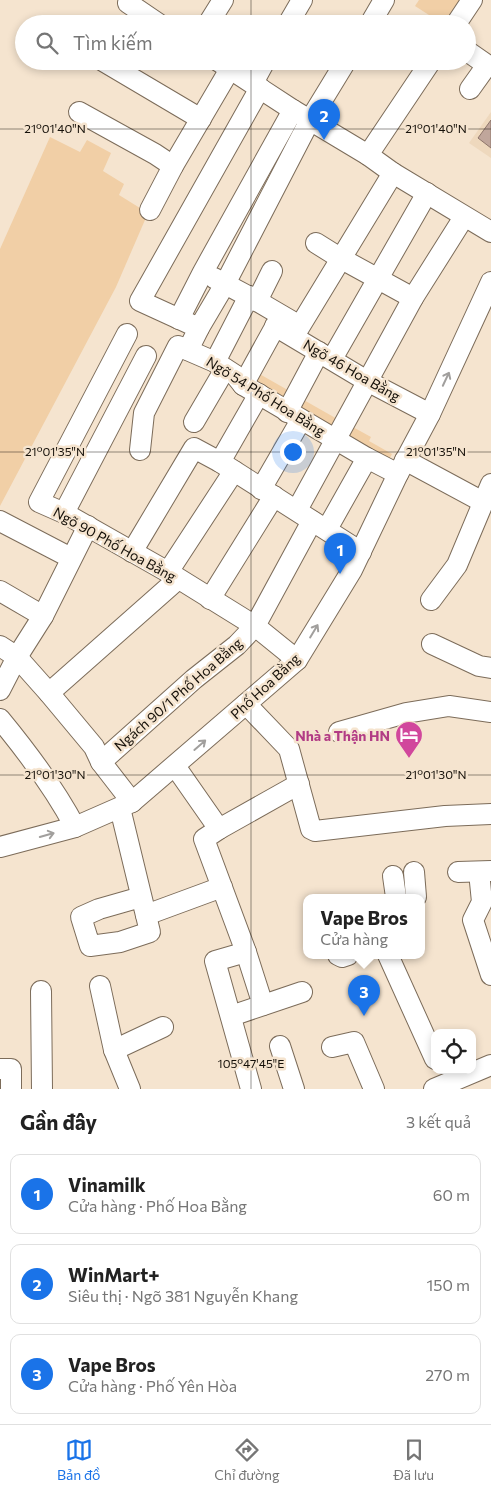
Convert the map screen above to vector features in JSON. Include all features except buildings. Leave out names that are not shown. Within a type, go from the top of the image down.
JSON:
[{"type":"street","points":[[214,15],[223,0]]},
{"type":"street","points":[[293,15],[302,0]]},
{"type":"street","points":[[375,15],[384,0]]},
{"type":"street","points":[[462,15],[472,0]]},
{"type":"street","points":[[129,2],[147,15]]},
{"type":"street","points":[[470,89],[489,62],[476,56]]},
{"type":"street","points":[[118,70],[201,119]]},
{"type":"street","points":[[150,210],[201,119],[222,70]]},
{"type":"street","points":[[232,70],[368,155],[393,173],[491,232]]},
{"type":"street","points":[[200,328],[140,302],[262,70]]},
{"type":"street","points":[[179,319],[203,272],[302,115],[339,70]]},
{"type":"street","points":[[368,155],[425,70]]},
{"type":"street","points":[[79,112],[173,166]]},
{"type":"street","points":[[140,450],[144,413],[178,346],[188,350],[225,284],[302,115]]},
{"type":"street","points":[[297,331],[393,173]]},
{"type":"street","points":[[210,598],[267,492],[294,416],[326,355],[377,278],[427,193]]},
{"type":"street","points":[[312,520],[335,438],[413,298],[464,217]]},
{"type":"street","points":[[316,243],[413,298]]},
{"type":"street","points":[[194,422],[253,298],[272,271]]},
{"type":"street","name":"Ngõ 46 Hoa Bằng","points":[[203,272],[253,298],[278,321],[297,331],[326,355],[367,381],[430,414]]},
{"type":"street","name":"Phố Hoa Bằng","points":[[2,841],[75,828],[126,805],[175,766],[297,660],[352,570],[430,414],[491,282]]},
{"type":"street","points":[[49,692],[173,576],[227,466],[251,390],[278,321]]},
{"type":"street","name":"Ngõ 90 Phố Hoa Bằng","points":[[126,334],[39,502],[88,526],[210,598],[255,626],[297,660]]},
{"type":"street","name":"Ngõ 54 Phố Hoa Bằng","points":[[188,350],[235,375],[251,390],[367,458],[402,467],[488,495]]},
{"type":"street","points":[[64,513],[146,356]]},
{"type":"street","points":[[132,552],[194,448],[227,466],[361,552]]},
{"type":"street","points":[[312,520],[367,458]]},
{"type":"street","points":[[431,600],[457,565],[488,495]]},
{"type":"street","name":"Ngách 90/1 Phố Hoa Bằng","points":[[100,762],[237,645],[255,626],[312,520]]},
{"type":"street","points":[[0,521],[71,558]]},
{"type":"street","points":[[0,690],[17,657],[43,616],[88,526]]},
{"type":"street","points":[[0,591],[43,616]]},
{"type":"street","points":[[432,644],[479,666],[491,668]]},
{"type":"street","points":[[0,646],[17,657],[49,692],[94,747],[100,762],[126,805],[144,906],[222,886]]},
{"type":"street","points":[[246,704],[289,749],[311,829],[316,831],[445,816],[491,814]]},
{"type":"street","points":[[339,732],[406,712],[449,706],[491,712]]},
{"type":"street","points":[[0,719],[63,804],[75,828]]},
{"type":"street","points":[[175,766],[219,829]]},
{"type":"street","points":[[263,1005],[246,952],[204,839],[299,784]]},
{"type":"street","points":[[458,872],[485,872],[482,902],[472,920],[491,975]]},
{"type":"street","points":[[393,876],[410,890]]},
{"type":"street","points":[[246,952],[215,962],[251,1089]]},
{"type":"street","points":[[390,959],[431,1050]]},
{"type":"street","points":[[100,986],[114,1050],[130,1089]]},
{"type":"street","points":[[41,991],[42,1089]]},
{"type":"street","points":[[231,1016],[302,992]]},
{"type":"street","points":[[114,1050],[163,1027]]},
{"type":"street","points":[[332,1047],[354,1042],[374,1089]]},
{"type":"street","points":[[280,1046],[294,1089]]},
{"type":"street","points":[[442,1083],[491,1065]]},
{"type":"street","points":[[0,1069],[10,1069],[11,1089]]},
{"type":"shaded area","points":[[419,0],[478,0],[469,15],[429,15],[415,6]]},
{"type":"shaded area","points":[[491,112],[491,158],[469,143]]},
{"type":"shaded area","points":[[50,137],[80,152],[87,140],[111,153],[103,171],[124,184],[119,195],[148,213],[116,287],[0,506],[0,249]]},
{"type":"shaded area","points":[[256,372],[293,393],[286,406],[248,386]]},
{"type":"shaded area","points":[[302,399],[339,420],[332,433],[295,413]]},
{"type":"shaded area","points":[[351,426],[371,437],[369,441],[392,454],[387,463],[344,439]]},
{"type":"place","name":"WinMart+","points":[[324,140]]},
{"type":"place","name":"Vinamilk","points":[[340,574]]},
{"type":"place","name":"Nhà a Thận HN","points":[[409,759]]},
{"type":"place","name":"Vape Bros","points":[[364,1016]]}]
